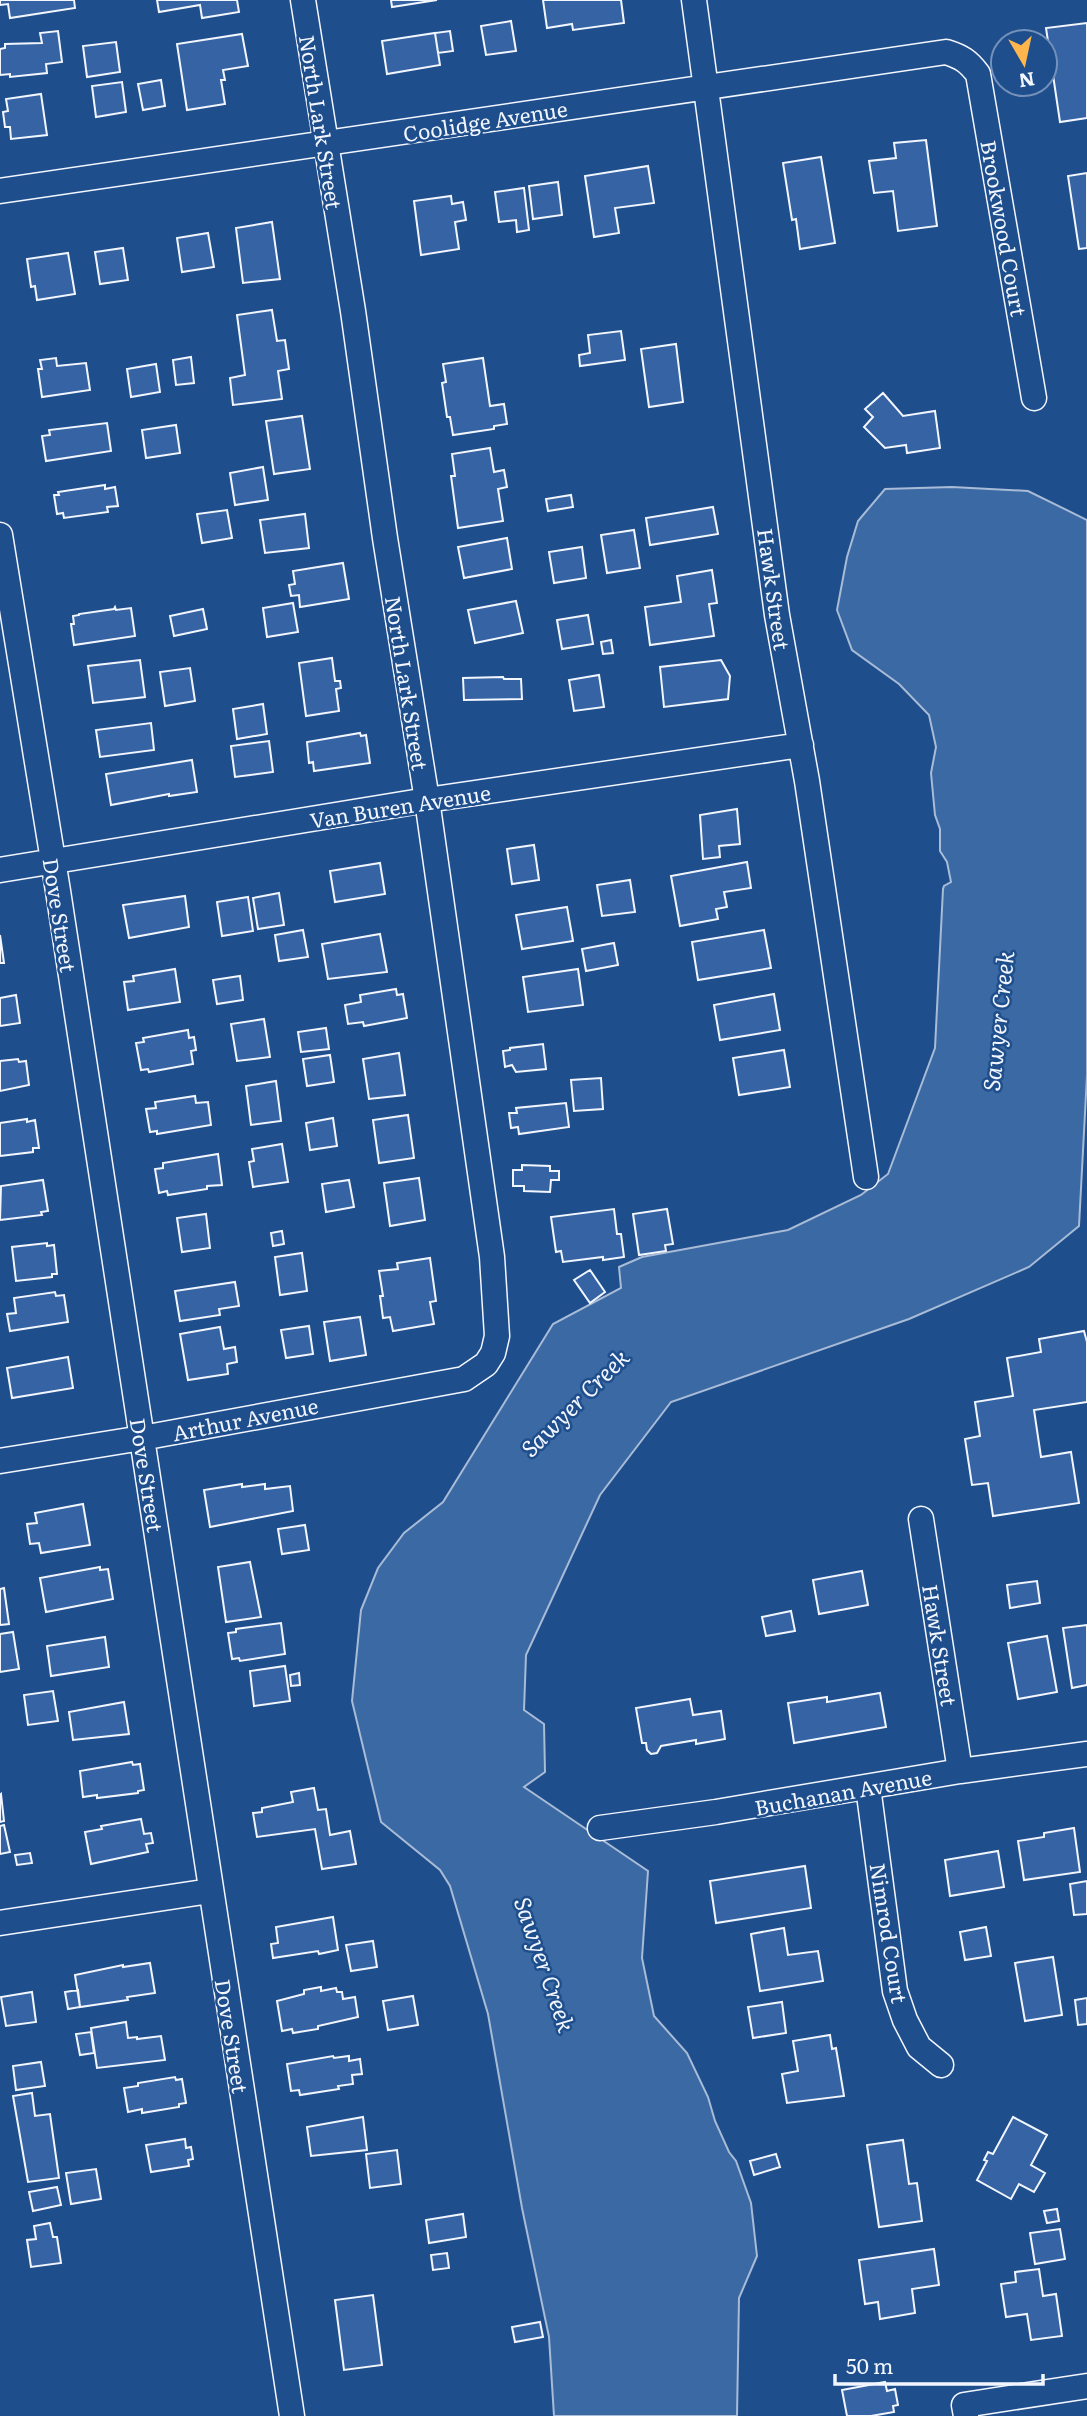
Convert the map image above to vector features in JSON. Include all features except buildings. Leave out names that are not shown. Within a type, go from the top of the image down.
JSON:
[{"type":"street","name":"North Lark Street","points":[[303,0],[427,800],[492,1256],[497,1336],[493,1353],[486,1364]]},
{"type":"street","name":"Hawk Street","points":[[694,0],[777,615],[801,745],[866,1177]]},
{"type":"street","name":"Coolidge Avenue","points":[[0,191],[946,52],[961,56],[969,62]]},
{"type":"street","name":"Brookwood Court","points":[[969,62],[978,74],[1034,398]]},
{"type":"street","name":"Dove Street","points":[[0,535],[53,861],[292,2416]]},
{"type":"street","name":"Van Buren Avenue","points":[[0,870],[427,800],[801,745]]},
{"type":"street","name":"Arthur Avenue","points":[[0,1461],[464,1379],[486,1364]]},
{"type":"street","name":"Hawk Street","points":[[921,1519],[960,1771]]},
{"type":"street","name":"Buchanan Avenue","points":[[600,1828],[960,1771],[1087,1754]]},
{"type":"street","name":"Nimrod Court","points":[[868,1787],[895,1990],[905,2020],[919,2047],[941,2065]]},
{"type":"street","points":[[0,1923],[210,1891]]},
{"type":"street","points":[[965,2411],[1087,2386]]},
{"type":"water","name":"Sawyer Creek","points":[[952,487],[1028,491],[1087,520],[1087,1075],[1079,1226],[1029,1267],[909,1319],[671,1402],[600,1495],[526,1655],[524,1710],[544,1724],[545,1772],[524,1787],[648,1871],[642,1958],[654,2016],[687,2053],[708,2097],[729,2152],[736,2161],[751,2203],[757,2256],[739,2298],[737,2416],[554,2416],[549,2337],[522,2208],[488,2014],[450,1886],[440,1870],[381,1822],[352,1701],[361,1610],[378,1568],[404,1533],[443,1502],[553,1324],[621,1288],[619,1267],[642,1257],[788,1230],[861,1195],[888,1174],[935,1048],[943,889],[951,882],[947,862],[940,851],[940,829],[935,815],[931,773],[936,747],[929,715],[899,684],[852,650],[837,610],[847,557],[858,521],[885,489]]}]
